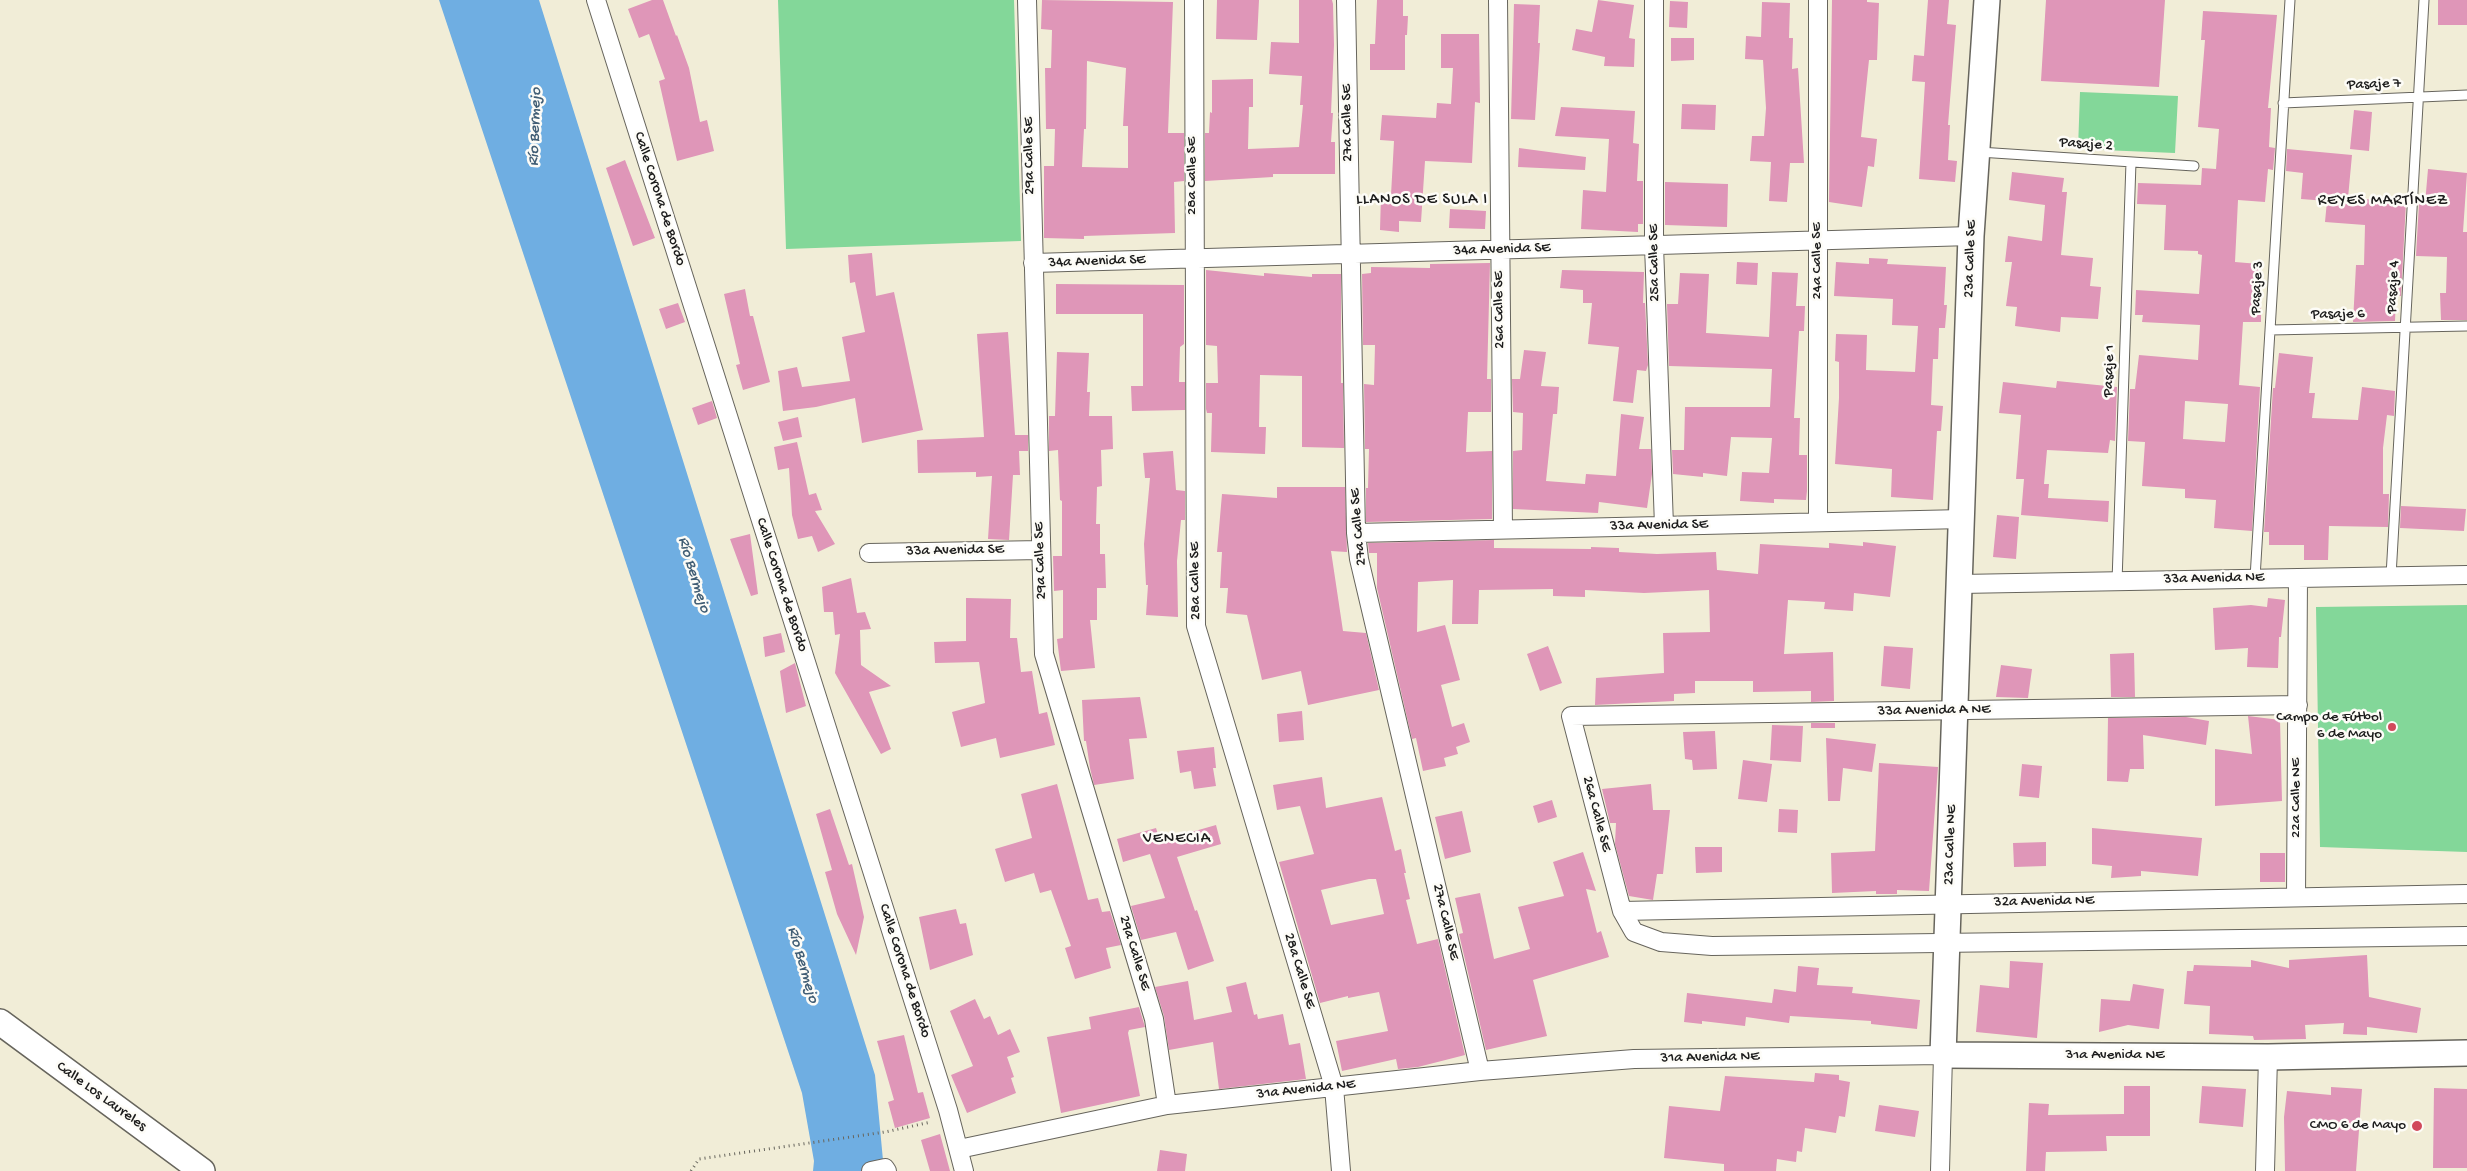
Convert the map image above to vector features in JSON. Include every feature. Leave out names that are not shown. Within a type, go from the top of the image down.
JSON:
[{"type":"street","name":"Calle Corona de Bordo","points":[[596,0],[950,1119],[964,1171]]},
{"type":"street","name":"29a Calle SE","points":[[1027,0],[1044,654],[1154,1019],[1167,1105]]},
{"type":"street","name":"28a Calle SE","points":[[1194,0],[1193,259],[1196,626],[1334,1087],[1341,1171]]},
{"type":"street","name":"27a Calle SE","points":[[1346,0],[1356,533],[1359,559],[1480,1071]]},
{"type":"street","name":"26a Calle SE","points":[[1498,0],[1503,529]]},
{"type":"street","name":"25a Calle SE","points":[[1654,0],[1654,245],[1664,526]]},
{"type":"street","name":"24a Calle SE","points":[[1818,0],[1818,522]]},
{"type":"street","name":"23a Calle SE","points":[[1963,519],[1971,236],[1987,0]]},
{"type":"street","name":"34a Avenida SE","points":[[1033,263],[1971,236]]},
{"type":"street","name":"33a Avenida SE","points":[[1356,533],[1963,519]]},
{"type":"street","name":"23a Calle NE","points":[[1940,1171],[1963,519]]},
{"type":"street","name":"33a Avenida SE","points":[[869,553],[1041,550]]},
{"type":"street","name":"33a Avenida NE","points":[[1960,584],[2467,575]]},
{"type":"street","name":"22a Calle NE","points":[[2296,897],[2298,578]]},
{"type":"street","name":"33a Avenida A NE","points":[[1571,716],[2298,705]]},
{"type":"street","name":"26a Calle SE","points":[[1571,716],[1622,911],[1634,932],[1661,942],[1712,946],[2467,936]]},
{"type":"street","name":"32a Avenida NE","points":[[1622,911],[2467,894]]},
{"type":"street","name":"Calle Los Laureles","points":[[0,1022],[202,1171]]},
{"type":"street","name":"31a Avenida NE","points":[[959,1150],[1167,1105],[1480,1071],[1634,1059],[1944,1055],[2268,1058],[2467,1052]]},
{"type":"street","points":[[2265,1171],[2268,1058]]},
{"type":"street","points":[[871,1171],[884,1168],[887,1171]]},
{"type":"lane","name":"Pasaje 3","points":[[2255,578],[2290,0]]},
{"type":"lane","name":"Pasaje 4","points":[[2391,576],[2424,0]]},
{"type":"lane","name":"Pasaje 7","points":[[2283,102],[2467,95]]},
{"type":"lane","name":"Pasaje 2","points":[[1977,152],[2194,166]]},
{"type":"lane","name":"Pasaje 1","points":[[2117,582],[2131,162]]},
{"type":"lane","name":"Pasaje 6","points":[[2270,330],[2467,326]]},
{"type":"path","points":[[691,1171],[699,1159],[885,1132],[950,1119]]},
{"type":"green space","points":[[778,0],[1014,0],[1021,241],[786,249]]},
{"type":"green space","points":[[2080,92],[2178,96],[2175,153],[2078,149]]},
{"type":"green space","name":"Campo de Fútbol 6 de Mayo","points":[[2467,605],[2467,852],[2320,847],[2316,607]]},
{"type":"water","name":"Río Bermejo","points":[[439,0],[539,0],[875,1075],[884,1171],[813,1171],[814,1161],[802,1093]]},
{"type":"building","points":[[652,0],[663,0],[689,68],[700,122],[707,120],[714,151],[677,161],[659,81],[665,79],[649,34],[639,38],[628,9]]},
{"type":"building","points":[[1042,0],[1173,2],[1168,133],[1184,133],[1184,181],[1174,182],[1175,233],[1084,236],[1084,239],[1044,238],[1044,166],[1054,166],[1055,129],[1046,129],[1045,68],[1051,68],[1052,30],[1041,29]],"holes":[[[1087,61],[1126,68],[1123,126],[1128,126],[1128,168],[1082,167],[1084,129],[1086,129]]]},
{"type":"building","points":[[1217,0],[1259,0],[1257,40],[1216,39]]},
{"type":"building","points":[[1299,0],[1332,0],[1333,4],[1334,45],[1331,142],[1335,142],[1335,174],[1273,174],[1273,177],[1205,181],[1205,133],[1209,133],[1210,112],[1212,113],[1212,80],[1253,79],[1253,107],[1249,107],[1248,149],[1299,147],[1303,105],[1300,105],[1302,76],[1269,74],[1271,42],[1299,43]]},
{"type":"building","points":[[1377,0],[1403,0],[1403,16],[1408,16],[1407,35],[1405,35],[1405,70],[1370,70],[1370,44],[1375,44]]},
{"type":"building","points":[[1598,0],[1634,5],[1629,38],[1635,39],[1634,67],[1604,66],[1605,57],[1572,50],[1576,29],[1592,32]]},
{"type":"building","points":[[1832,0],[1867,0],[1867,2],[1879,3],[1877,60],[1869,60],[1861,137],[1877,139],[1874,167],[1868,166],[1862,207],[1829,202]]},
{"type":"building","points":[[1928,0],[1949,0],[1947,24],[1956,25],[1948,125],[1950,125],[1948,160],[1957,161],[1955,182],[1919,179],[1925,82],[1912,81],[1914,55],[1924,56]]},
{"type":"building","points":[[2046,0],[2165,0],[2159,87],[2041,81]]},
{"type":"building","points":[[2438,0],[2467,0],[2467,25],[2438,25]]},
{"type":"building","points":[[1670,1],[1688,2],[1687,28],[1669,27]]},
{"type":"building","points":[[1762,2],[1790,3],[1789,38],[1793,38],[1792,69],[1798,68],[1804,163],[1790,163],[1787,202],[1769,201],[1771,162],[1750,161],[1752,136],[1764,136],[1766,108],[1763,60],[1745,59],[1746,36],[1761,37]]},
{"type":"building","points":[[1514,4],[1540,5],[1538,43],[1540,43],[1535,120],[1511,119]]},
{"type":"building","points":[[2203,11],[2277,15],[2268,108],[2271,108],[2269,147],[2275,148],[2273,170],[2268,169],[2265,202],[2238,200],[2235,262],[2259,264],[2257,292],[2261,292],[2261,322],[2243,322],[2239,385],[2260,387],[2252,531],[2214,528],[2216,500],[2185,498],[2185,489],[2142,486],[2145,442],[2128,441],[2130,389],[2135,389],[2139,355],[2198,360],[2200,325],[2142,322],[2143,315],[2135,315],[2136,290],[2199,294],[2202,255],[2198,254],[2198,251],[2164,250],[2166,205],[2137,204],[2138,183],[2201,185],[2202,168],[2216,169],[2219,129],[2198,127],[2205,40],[2201,40]],"holes":[[[2185,401],[2228,404],[2225,442],[2183,439]]]},
{"type":"building","points":[[1441,34],[1479,34],[1480,103],[1475,102],[1472,163],[1425,161],[1421,222],[1399,221],[1399,232],[1380,230],[1381,195],[1391,195],[1394,141],[1380,140],[1382,115],[1436,118],[1437,103],[1451,104],[1453,68],[1441,68]]},
{"type":"building","points":[[1671,38],[1694,38],[1694,60],[1671,61]]},
{"type":"building","points":[[1682,104],[1716,105],[1715,130],[1681,129]]},
{"type":"building","points":[[1561,107],[1635,111],[1633,143],[1639,144],[1637,181],[1643,181],[1643,224],[1638,224],[1638,232],[1581,229],[1583,190],[1606,192],[1609,139],[1555,136]]},
{"type":"building","points":[[2354,110],[2372,112],[2369,151],[2350,149]]},
{"type":"building","points":[[1519,148],[1586,157],[1585,170],[1518,167]]},
{"type":"building","points":[[2287,149],[2352,155],[2348,198],[2406,202],[2401,296],[2396,296],[2395,321],[2353,322],[2356,265],[2364,265],[2365,225],[2325,222],[2327,201],[2301,199],[2303,173],[2286,171]]},
{"type":"building","points":[[625,160],[655,238],[633,246],[606,168]]},
{"type":"building","points":[[2428,169],[2467,173],[2463,232],[2467,232],[2467,320],[2441,320],[2440,293],[2446,293],[2447,257],[2416,256],[2419,203],[2425,204]]},
{"type":"building","points":[[2012,172],[2064,178],[2062,192],[2067,192],[2061,255],[2093,258],[2090,286],[2101,287],[2098,319],[2061,317],[2060,332],[2015,326],[2017,307],[2006,306],[2012,262],[2005,262],[2008,236],[2042,241],[2045,205],[2009,200]]},
{"type":"building","points":[[1665,182],[1728,184],[1727,227],[1665,225]]},
{"type":"building","points":[[1450,209],[1486,211],[1485,229],[1449,228]]},
{"type":"building","points":[[872,253],[876,296],[894,292],[923,430],[862,443],[855,398],[816,407],[783,411],[778,371],[797,367],[802,387],[850,381],[842,337],[865,332],[855,282],[850,283],[848,255]]},
{"type":"building","points":[[1869,258],[1888,259],[1887,264],[1946,267],[1944,305],[1947,305],[1945,328],[1939,328],[1938,359],[1933,359],[1931,405],[1943,406],[1941,431],[1937,431],[1933,500],[1891,497],[1892,469],[1835,464],[1839,398],[1839,362],[1835,361],[1836,334],[1867,335],[1866,370],[1915,372],[1918,326],[1892,325],[1893,299],[1834,296],[1836,262],[1869,264]]},
{"type":"building","points":[[1737,262],[1758,263],[1757,285],[1736,284]]},
{"type":"building","points":[[1490,263],[1487,379],[1491,379],[1491,412],[1468,412],[1466,452],[1492,451],[1492,519],[1366,522],[1369,449],[1365,449],[1364,384],[1374,385],[1375,345],[1363,345],[1362,274],[1371,273],[1371,267],[1430,268],[1430,264]]},
{"type":"building","points":[[1206,270],[1264,276],[1264,273],[1312,277],[1312,274],[1341,274],[1341,383],[1343,383],[1344,448],[1302,447],[1302,376],[1260,375],[1259,427],[1266,427],[1265,454],[1211,452],[1212,413],[1207,413],[1206,409],[1206,383],[1218,383],[1217,346],[1206,345]]},
{"type":"building","points":[[1562,270],[1644,272],[1643,303],[1645,303],[1648,365],[1646,371],[1637,370],[1633,403],[1613,401],[1619,347],[1588,344],[1592,303],[1583,303],[1583,290],[1560,288]]},
{"type":"building","points":[[1772,272],[1798,273],[1796,306],[1805,306],[1804,331],[1799,331],[1794,418],[1800,418],[1799,455],[1807,455],[1806,500],[1774,499],[1774,503],[1740,501],[1742,472],[1769,473],[1772,438],[1731,437],[1727,476],[1703,473],[1703,477],[1673,474],[1672,450],[1684,450],[1685,407],[1770,407],[1772,369],[1669,366],[1667,304],[1678,304],[1680,273],[1709,274],[1706,333],[1769,337]]},
{"type":"building","points":[[1056,284],[1184,285],[1184,344],[1180,347],[1179,382],[1185,382],[1185,410],[1132,411],[1131,386],[1143,386],[1143,314],[1056,314]]},
{"type":"building","points":[[745,289],[750,316],[753,316],[770,382],[743,390],[736,365],[740,364],[724,294]]},
{"type":"building","points":[[678,303],[685,322],[666,329],[659,309]]},
{"type":"building","points":[[1008,332],[1015,435],[1028,435],[1028,451],[1019,451],[1020,475],[1013,475],[1009,540],[988,539],[992,476],[976,477],[976,472],[918,473],[917,440],[984,437],[977,334]]},
{"type":"building","points":[[1524,350],[1546,352],[1541,386],[1559,387],[1557,414],[1553,414],[1546,481],[1585,484],[1586,474],[1616,476],[1621,414],[1644,417],[1639,449],[1651,449],[1652,474],[1647,508],[1599,502],[1598,513],[1513,509],[1513,451],[1522,450],[1523,413],[1513,412],[1512,379],[1520,379]]},
{"type":"building","points":[[1057,352],[1089,353],[1087,392],[1090,392],[1089,416],[1112,416],[1113,449],[1101,450],[1102,486],[1097,487],[1096,524],[1100,524],[1100,554],[1105,554],[1106,588],[1097,588],[1097,620],[1090,620],[1095,668],[1061,671],[1057,639],[1063,638],[1063,590],[1054,591],[1053,556],[1062,556],[1062,501],[1060,500],[1058,450],[1049,451],[1049,416],[1055,416]]},
{"type":"building","points":[[2279,353],[2313,357],[2309,393],[2315,393],[2312,418],[2358,420],[2362,387],[2395,391],[2394,416],[2387,415],[2383,448],[2383,494],[2389,494],[2388,527],[2329,526],[2328,560],[2304,560],[2304,545],[2269,545],[2269,532],[2264,532],[2273,388],[2275,388]]},
{"type":"building","points":[[2057,381],[2117,387],[2115,441],[2110,440],[2108,453],[2047,450],[2044,484],[2049,484],[2048,498],[2109,501],[2108,522],[2021,515],[2024,479],[2016,479],[2021,415],[1999,413],[2003,382],[2056,388]]},
{"type":"building","points":[[712,401],[717,418],[698,425],[692,408]]},
{"type":"building","points":[[798,417],[802,437],[783,441],[778,422]]},
{"type":"building","points":[[797,442],[809,495],[816,493],[822,510],[815,511],[835,544],[818,552],[812,536],[798,539],[792,515],[789,468],[778,470],[774,447]]},
{"type":"building","points":[[1173,451],[1176,490],[1185,491],[1185,520],[1181,520],[1177,561],[1178,617],[1146,615],[1148,585],[1146,585],[1144,544],[1150,478],[1145,478],[1143,453]]},
{"type":"building","points":[[1277,487],[1345,487],[1347,552],[1331,551],[1343,631],[1366,633],[1379,690],[1308,705],[1301,671],[1262,680],[1247,615],[1226,613],[1228,588],[1220,588],[1222,552],[1217,552],[1222,494],[1277,498]]},
{"type":"building","points":[[2401,506],[2466,509],[2464,531],[2400,528]]},
{"type":"building","points":[[1997,515],[2019,517],[2016,559],[1993,557]]},
{"type":"building","points":[[750,534],[758,594],[751,596],[730,539]]},
{"type":"building","points":[[1494,540],[1494,548],[1619,548],[1619,552],[1657,554],[1716,552],[1717,570],[1758,574],[1760,544],[1829,548],[1829,543],[1863,546],[1863,542],[1896,546],[1890,597],[1854,593],[1853,611],[1824,609],[1825,602],[1788,600],[1784,654],[1833,652],[1834,701],[1811,702],[1811,691],[1753,692],[1753,681],[1695,681],[1695,693],[1674,694],[1674,701],[1595,705],[1596,678],[1664,673],[1663,633],[1710,632],[1709,590],[1644,593],[1585,590],[1585,597],[1553,596],[1553,589],[1479,590],[1478,624],[1452,624],[1453,580],[1418,582],[1417,632],[1445,625],[1460,680],[1441,685],[1452,727],[1464,723],[1470,742],[1456,747],[1458,754],[1444,758],[1446,766],[1423,771],[1416,738],[1412,739],[1377,588],[1377,553],[1369,553],[1368,543]]},
{"type":"building","points":[[851,578],[857,613],[865,612],[871,629],[860,630],[861,665],[891,686],[869,692],[891,749],[881,754],[835,673],[840,634],[835,635],[833,612],[824,612],[822,587]]},
{"type":"building","points":[[966,598],[1011,599],[1010,638],[1017,638],[1021,672],[1032,671],[1039,714],[1047,712],[1055,745],[1000,758],[996,738],[961,747],[952,712],[985,703],[979,662],[935,663],[934,642],[966,641]]},
{"type":"building","points":[[2268,598],[2285,600],[2281,637],[2279,637],[2278,668],[2247,667],[2248,648],[2215,650],[2213,608],[2251,605],[2267,607]]},
{"type":"building","points":[[781,633],[785,652],[765,657],[763,637]]},
{"type":"building","points":[[1548,646],[1562,683],[1540,691],[1527,654]]},
{"type":"building","points":[[1884,646],[1913,648],[1910,689],[1881,686]]},
{"type":"building","points":[[2134,653],[2135,697],[2111,697],[2110,654]]},
{"type":"building","points":[[795,663],[806,706],[786,713],[780,671]]},
{"type":"building","points":[[2001,665],[2032,669],[2028,698],[1996,697]]},
{"type":"building","points":[[1140,697],[1147,738],[1129,739],[1134,779],[1094,785],[1086,741],[1084,741],[1082,700]]},
{"type":"building","points":[[1302,711],[1304,740],[1279,742],[1277,714]]},
{"type":"building","points":[[2248,716],[2280,720],[2282,801],[2215,806],[2215,749],[2252,754]]},
{"type":"building","points":[[2186,717],[2209,721],[2206,745],[2143,735],[2144,769],[2130,769],[2128,782],[2107,781],[2108,718]]},
{"type":"building","points":[[1811,723],[1835,723],[1835,728],[1811,728]]},
{"type":"building","points":[[1772,725],[1803,726],[1801,762],[1770,760]]},
{"type":"building","points":[[1715,731],[1717,769],[1693,770],[1692,760],[1685,759],[1683,732]]},
{"type":"building","points":[[1826,738],[1876,744],[1872,772],[1843,768],[1840,801],[1828,801]]},
{"type":"building","points":[[1214,747],[1216,768],[1213,768],[1216,786],[1194,789],[1191,771],[1180,773],[1177,751]]},
{"type":"building","points":[[1743,760],[1772,764],[1767,802],[1738,799]]},
{"type":"building","points":[[1879,763],[1938,767],[1929,891],[1897,890],[1897,894],[1876,894],[1876,891],[1832,893],[1831,853],[1875,851]]},
{"type":"building","points":[[2022,764],[2042,766],[2039,798],[2019,796]]},
{"type":"building","points":[[1322,777],[1326,808],[1382,797],[1395,851],[1401,849],[1410,899],[1406,900],[1417,944],[1438,939],[1465,1055],[1418,1067],[1398,1069],[1396,1059],[1342,1071],[1336,1041],[1388,1031],[1379,992],[1348,998],[1348,996],[1320,1003],[1279,862],[1314,854],[1300,806],[1277,810],[1273,785]],"holes":[[[1376,879],[1384,914],[1331,925],[1321,890]]]},
{"type":"building","points":[[1057,784],[1088,900],[1098,898],[1102,912],[1110,911],[1121,945],[1106,948],[1111,968],[1075,979],[1065,948],[1071,946],[1051,890],[1040,893],[1034,873],[1005,882],[995,849],[1032,838],[1021,794]]},
{"type":"building","points":[[1651,784],[1653,810],[1670,810],[1663,874],[1657,874],[1653,900],[1629,896],[1615,844],[1616,823],[1610,823],[1602,789]]},
{"type":"building","points":[[1552,800],[1557,817],[1538,823],[1533,806]]},
{"type":"building","points":[[830,809],[849,865],[852,864],[864,917],[856,955],[837,914],[825,872],[832,870],[816,814]]},
{"type":"building","points":[[1779,809],[1798,810],[1797,833],[1778,832]]},
{"type":"building","points":[[1462,811],[1471,852],[1445,859],[1435,817]]},
{"type":"building","points":[[1216,825],[1221,844],[1177,857],[1214,961],[1188,970],[1176,932],[1141,940],[1131,906],[1165,898],[1150,854],[1123,862],[1117,839],[1156,828],[1160,841]]},
{"type":"building","points":[[2092,828],[2202,838],[2198,876],[2141,871],[2141,876],[2111,878],[2112,866],[2092,864]]},
{"type":"building","points":[[2046,842],[2046,866],[2014,867],[2013,843]]},
{"type":"building","points":[[1695,847],[1722,847],[1722,872],[1696,873]]},
{"type":"building","points":[[1583,852],[1596,891],[1586,889],[1597,933],[1601,931],[1609,957],[1533,980],[1547,1036],[1486,1050],[1459,934],[1463,933],[1455,898],[1480,893],[1494,959],[1530,949],[1518,907],[1564,896],[1553,862]]},
{"type":"building","points":[[2260,853],[2285,853],[2285,882],[2260,882]]},
{"type":"building","points":[[956,909],[960,924],[966,923],[973,955],[930,970],[919,917]]},
{"type":"building","points":[[2367,955],[2369,997],[2421,1008],[2417,1033],[2367,1027],[2367,1035],[2343,1034],[2344,1023],[2305,1025],[2306,1039],[2254,1040],[2253,1036],[2209,1034],[2210,1006],[2184,1004],[2187,971],[2193,971],[2194,965],[2251,967],[2251,960],[2289,968],[2289,960]]},
{"type":"building","points":[[2010,961],[2043,963],[2037,1038],[1976,1032],[1980,985],[2009,988]]},
{"type":"building","points":[[1798,966],[1819,968],[1817,985],[1853,987],[1852,993],[1920,1000],[1917,1029],[1871,1024],[1871,1021],[1790,1016],[1789,1023],[1746,1017],[1745,1026],[1702,1021],[1702,1024],[1684,1022],[1687,993],[1772,1003],[1774,989],[1796,992]]},
{"type":"building","points":[[1188,981],[1194,1020],[1232,1012],[1226,987],[1246,982],[1254,1015],[1257,1014],[1258,1019],[1283,1014],[1289,1045],[1300,1043],[1306,1079],[1219,1089],[1213,1042],[1169,1050],[1164,1016],[1155,987]]},
{"type":"building","points":[[2133,984],[2164,989],[2159,1029],[2128,1025],[2099,1032],[2101,999],[2130,1001]]},
{"type":"building","points":[[975,999],[984,1019],[990,1016],[998,1035],[1010,1029],[1020,1052],[1007,1057],[1014,1077],[1011,1078],[1016,1093],[967,1113],[951,1075],[973,1066],[950,1011]]},
{"type":"building","points":[[1139,1007],[1145,1027],[1129,1030],[1128,1033],[1140,1096],[1061,1113],[1047,1037],[1091,1029],[1089,1017]]},
{"type":"building","points":[[904,1035],[918,1093],[923,1092],[930,1118],[895,1128],[888,1102],[894,1100],[877,1041]]},
{"type":"building","points":[[1815,1073],[1839,1075],[1839,1080],[1850,1082],[1845,1117],[1839,1116],[1836,1133],[1805,1128],[1802,1152],[1797,1151],[1796,1162],[1777,1159],[1776,1171],[1724,1171],[1724,1164],[1664,1158],[1669,1106],[1720,1111],[1725,1076],[1814,1082]]},
{"type":"building","points":[[2124,1086],[2150,1086],[2150,1136],[2106,1136],[2107,1151],[2046,1152],[2045,1171],[2026,1171],[2029,1103],[2049,1104],[2048,1115],[2124,1114]]},
{"type":"building","points":[[2202,1086],[2246,1089],[2243,1127],[2199,1123]]},
{"type":"building","points":[[2331,1087],[2362,1089],[2356,1171],[2285,1171],[2284,1117],[2287,1091],[2331,1095]]},
{"type":"building","points":[[2434,1088],[2467,1089],[2467,1168],[2433,1168]]},
{"type":"building","points":[[1879,1105],[1919,1111],[1915,1137],[1875,1131]]},
{"type":"building","points":[[940,1134],[950,1171],[930,1171],[921,1140]]},
{"type":"building","points":[[1160,1150],[1187,1154],[1185,1171],[1157,1171]]},
{"type":"place","name":"Campo de Fútbol 6 de Mayo","points":[[2392,727]]},
{"type":"place","name":"CMO 6 de Mayo","points":[[2417,1126]]},
{"type":"district","name":"LLANOS DE SULA I","points":[[1422,201]]},
{"type":"district","name":"REYES MARTÍNEZ","points":[[2383,202]]},
{"type":"district","name":"VENECIA","points":[[1177,840]]}]
